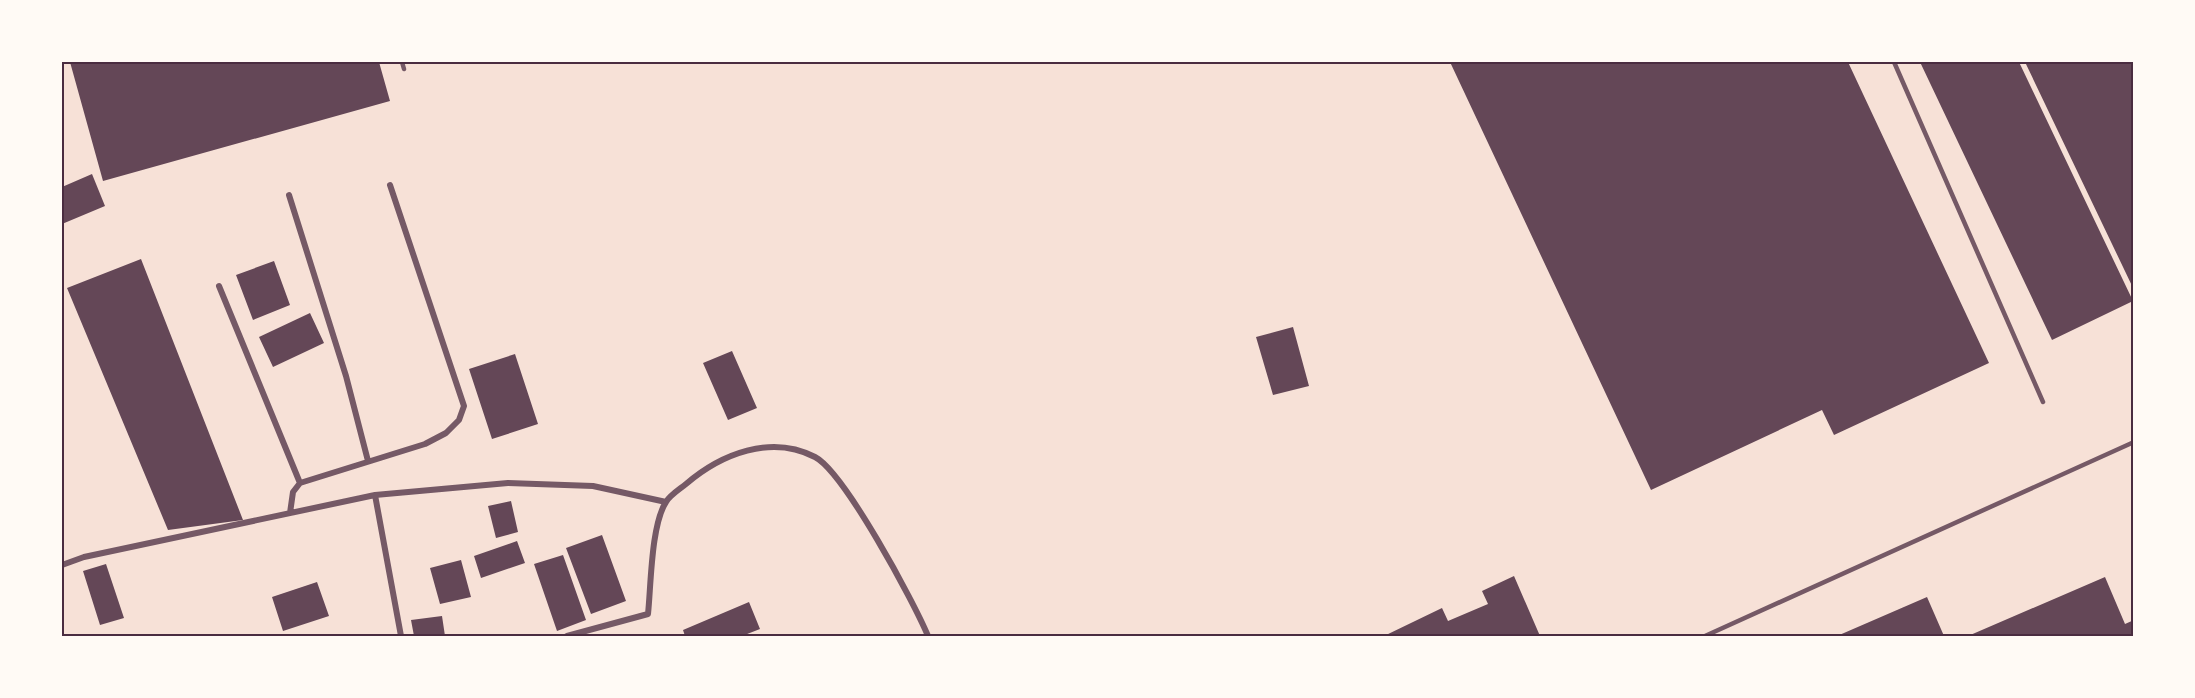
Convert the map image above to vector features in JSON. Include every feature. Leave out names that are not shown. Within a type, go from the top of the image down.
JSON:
[{"type":"street","points":[[290,513],[293,492],[300,483],[425,444],[446,433],[459,420],[464,406],[390,185]]},
{"type":"street","points":[[289,195],[346,376],[368,461]]},
{"type":"street","points":[[219,286],[300,483]]},
{"type":"street","points":[[567,636],[648,614],[656,534],[666,502],[701,471],[731,454],[782,445],[817,457],[847,490],[928,636]]},
{"type":"street","points":[[62,565],[84,557],[375,495],[508,483],[593,486],[666,502]]},
{"type":"street","points":[[375,495],[401,636]]},
{"type":"lane","points":[[402,62],[404,69]]},
{"type":"lane","points":[[1894,62],[2043,402]]},
{"type":"lane","points":[[1705,636],[2133,442]]},
{"type":"building","points":[[70,62],[379,62],[390,101],[103,181]]},
{"type":"building","points":[[1450,62],[1848,62],[1989,363],[1834,435],[1822,410],[1651,490]]},
{"type":"building","points":[[1920,62],[2019,62],[2133,301],[2052,340]]},
{"type":"building","points":[[2025,62],[2134,62],[2134,290]]},
{"type":"building","points":[[92,174],[105,206],[62,224],[62,187]]},
{"type":"building","points":[[141,259],[243,520],[168,530],[67,288]]},
{"type":"building","points":[[274,261],[290,305],[253,320],[236,275]]},
{"type":"building","points":[[310,313],[324,343],[273,367],[259,337]]},
{"type":"building","points":[[1293,327],[1309,386],[1273,395],[1256,337]]},
{"type":"building","points":[[732,351],[757,408],[728,420],[703,363]]},
{"type":"building","points":[[515,354],[538,424],[492,439],[469,369]]},
{"type":"building","points":[[511,501],[518,532],[496,538],[488,506]]},
{"type":"building","points":[[602,535],[626,601],[591,614],[566,548]]},
{"type":"building","points":[[517,541],[525,563],[481,578],[474,556]]},
{"type":"building","points":[[563,555],[586,620],[557,631],[534,564]]},
{"type":"building","points":[[461,560],[471,597],[440,604],[430,568]]},
{"type":"building","points":[[106,564],[124,618],[100,625],[83,571]]},
{"type":"building","points":[[1514,576],[1540,636],[1384,636],[1442,608],[1448,621],[1488,604],[1482,591]]},
{"type":"building","points":[[2105,577],[2125,624],[2134,620],[2134,636],[1968,636]]},
{"type":"building","points":[[317,582],[329,616],[283,631],[272,597]]},
{"type":"building","points":[[1927,597],[1944,636],[1837,636]]},
{"type":"building","points":[[749,602],[760,629],[742,636],[685,636],[683,630]]},
{"type":"building","points":[[442,616],[445,636],[414,636],[411,620]]}]
